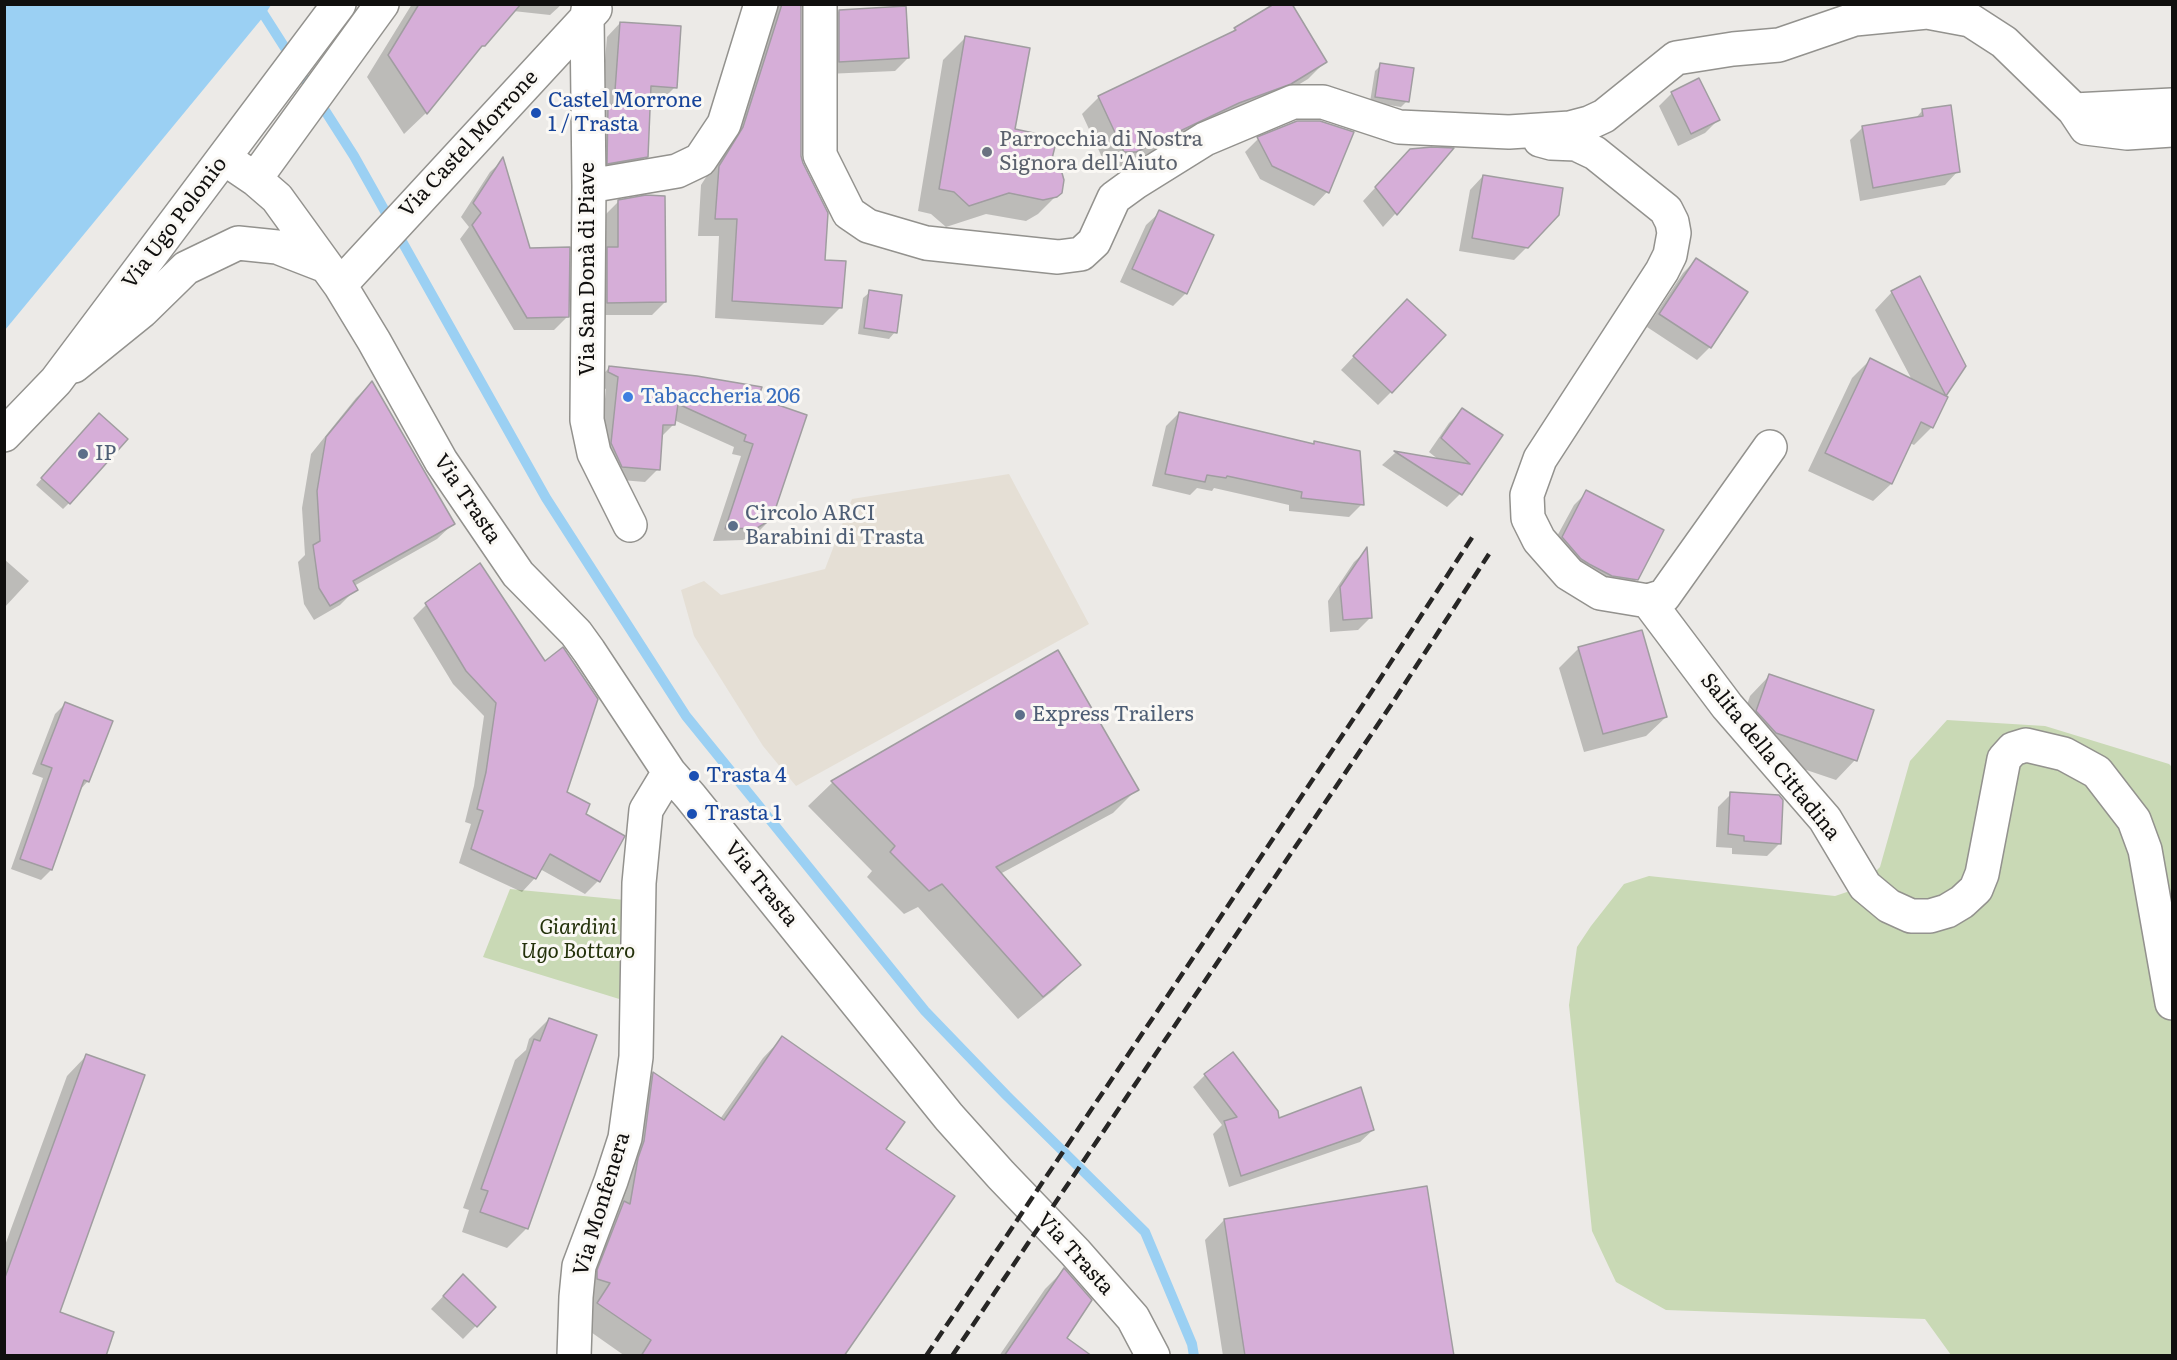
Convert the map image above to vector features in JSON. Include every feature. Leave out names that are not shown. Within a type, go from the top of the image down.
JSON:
[{"type":"street","points":[[255,179],[382,4]]},
{"type":"street","points":[[589,186],[677,171],[700,160],[724,124],[761,4]]},
{"type":"street","points":[[820,4],[820,155],[849,213],[868,226],[926,243],[1058,257],[1081,254],[1088,248],[1094,242],[1114,198],[1136,182],[1205,138],[1293,102],[1323,102],[1399,127],[1509,132],[1570,128],[1604,116],[1676,58],[1779,45],[1855,19],[1927,12],[1970,20],[1995,37],[2074,110],[2086,128],[2127,133],[2172,130]]},
{"type":"street","name":"Via San Donà di Piave","points":[[592,8],[587,420],[594,453],[630,525]]},
{"type":"street","name":"Via Castel Morrone","points":[[340,273],[432,183],[592,8]]},
{"type":"street","name":"Via Ugo Polonio","points":[[4,435],[56,381],[331,15]]},
{"type":"street","points":[[2074,110],[2172,105]]},
{"type":"street","points":[[1509,132],[1551,143],[1576,144],[1595,153],[1666,210],[1672,222],[1672,244],[1666,263],[1540,459],[1527,495],[1528,518],[1539,540],[1569,574],[1600,593],[1648,601],[1664,596],[1770,447]]},
{"type":"street","name":"Via Trasta","points":[[234,145],[255,179],[277,198],[340,273],[441,461],[518,574],[576,633],[669,772],[949,1117],[1133,1318],[1153,1356]]},
{"type":"street","points":[[56,381],[142,311],[186,268],[238,243],[277,247],[340,273]]},
{"type":"street","name":"Salita della Cittadina","points":[[1648,601],[1727,706],[1825,819],[1865,886],[1882,901],[1911,916],[1930,916],[1947,911],[1962,902],[1976,889],[1982,874],[2004,759],[2013,749],[2026,745],[2064,754],[2097,772],[2134,820],[2145,850],[2172,1003]]},
{"type":"street","name":"Via Monfenera","points":[[574,1356],[579,1266],[625,1138],[634,1068],[639,883],[646,810],[669,772]]},
{"type":"shaded area","points":[[1009,474],[1089,624],[796,786],[763,746],[694,636],[681,590],[704,581],[721,595],[825,569],[852,499]]},
{"type":"green space","points":[[1947,720],[2045,726],[2169,764],[2172,767],[2172,1355],[1951,1355],[1925,1319],[1666,1310],[1616,1282],[1592,1231],[1569,1005],[1577,947],[1591,926],[1624,884],[1649,876],[1835,896],[1859,888],[1880,867],[1910,761]]},
{"type":"green space","name":"Giardini Ugo Bottaro","points":[[510,889],[625,900],[629,1002],[483,957]]},
{"type":"water","points":[[5,4],[271,5],[5,330]]},
{"type":"building","points":[[419,4],[521,4],[485,46],[482,46],[427,114],[388,55]]},
{"type":"building","points":[[782,4],[801,4],[801,156],[828,213],[825,260],[846,261],[842,308],[732,301],[737,219],[715,219],[719,166],[743,127]]},
{"type":"building","points":[[1274,4],[1292,4],[1327,62],[1291,84],[1239,103],[1136,152],[1124,152],[1098,96],[1236,30],[1234,28]]},
{"type":"building","points":[[906,6],[909,58],[839,62],[839,10]]},
{"type":"building","points":[[620,22],[681,26],[677,88],[651,86],[648,157],[607,164],[608,105],[614,104]]},
{"type":"building","name":"Parrocchia di Nostra Signora dell'Aiuto","points":[[965,36],[1030,48],[1015,129],[1057,138],[1051,163],[1062,173],[1064,180],[1062,193],[1057,197],[1043,200],[1009,193],[969,206],[954,192],[939,189]]},
{"type":"building","points":[[1380,63],[1414,68],[1409,102],[1375,97]]},
{"type":"building","points":[[1699,78],[1720,120],[1691,134],[1671,92]]},
{"type":"building","points":[[1951,105],[1960,172],[1873,188],[1862,126],[1923,116],[1922,109]]},
{"type":"building","points":[[1297,121],[1320,121],[1354,132],[1329,193],[1272,166],[1257,137]]},
{"type":"building","points":[[1454,148],[1397,215],[1375,187],[1410,149]]},
{"type":"building","points":[[503,157],[530,248],[570,247],[569,317],[527,318],[472,225],[481,213],[473,203]]},
{"type":"building","points":[[1483,175],[1563,188],[1559,215],[1528,248],[1472,238]]},
{"type":"building","points":[[646,195],[665,196],[666,302],[607,303],[607,247],[618,247],[618,200]]},
{"type":"building","points":[[1159,210],[1214,235],[1187,294],[1132,269]]},
{"type":"building","points":[[1696,258],[1748,292],[1711,348],[1659,314]]},
{"type":"building","points":[[1920,276],[1966,366],[1946,396],[1891,291]]},
{"type":"building","points":[[869,290],[902,295],[897,333],[864,328]]},
{"type":"building","points":[[1407,299],[1446,335],[1392,393],[1353,356]]},
{"type":"building","points":[[1870,358],[1948,397],[1933,428],[1921,422],[1892,484],[1825,453]]},
{"type":"building","points":[[609,366],[697,376],[762,387],[758,398],[807,415],[772,519],[757,528],[725,529],[753,444],[744,441],[746,435],[678,404],[675,425],[663,425],[660,470],[622,467],[611,443],[618,377],[608,372]]},
{"type":"building","points":[[372,381],[455,524],[353,581],[358,590],[330,606],[319,588],[313,545],[320,541],[317,491],[326,437]]},
{"type":"building","points":[[1462,408],[1503,435],[1462,495],[1394,451],[1470,464],[1441,438]]},
{"type":"building","points":[[1179,412],[1314,444],[1314,441],[1360,451],[1364,505],[1301,498],[1302,492],[1227,476],[1226,478],[1207,475],[1205,482],[1165,474]]},
{"type":"building","points":[[99,413],[128,439],[70,504],[41,478]]},
{"type":"building","points":[[1586,490],[1664,530],[1638,580],[1612,576],[1589,564],[1581,559],[1562,537]]},
{"type":"building","points":[[1367,547],[1372,618],[1343,620],[1340,587]]},
{"type":"building","points":[[480,563],[545,661],[563,647],[598,699],[567,792],[590,804],[586,814],[625,836],[600,882],[550,854],[536,879],[471,849],[483,811],[477,809],[486,772],[496,703],[466,671],[425,603]]},
{"type":"building","points":[[1642,630],[1667,717],[1603,734],[1578,647]]},
{"type":"building","name":"Express Trailers","points":[[1058,650],[1139,790],[996,867],[1081,965],[1043,997],[942,884],[929,891],[890,852],[895,846],[831,781]]},
{"type":"building","points":[[1769,674],[1874,710],[1857,761],[1776,733],[1756,711]]},
{"type":"building","points":[[65,702],[113,721],[89,782],[84,780],[52,870],[20,859],[52,768],[41,764]]},
{"type":"building","points":[[1730,792],[1779,795],[1783,800],[1781,844],[1744,841],[1744,836],[1728,834]]},
{"type":"building","points":[[549,1018],[597,1035],[528,1229],[480,1212],[488,1191],[481,1189],[534,1039],[540,1041]]},
{"type":"building","points":[[782,1036],[905,1122],[886,1149],[955,1196],[844,1356],[641,1356],[651,1340],[597,1303],[610,1283],[597,1279],[597,1270],[624,1201],[630,1204],[638,1158],[644,1141],[653,1072],[724,1120]]},
{"type":"building","points":[[1233,1052],[1278,1111],[1279,1118],[1361,1087],[1374,1130],[1241,1176],[1224,1121],[1237,1117],[1204,1074]]},
{"type":"building","points":[[86,1054],[145,1075],[60,1312],[114,1332],[106,1356],[4,1356],[4,1280]]},
{"type":"building","points":[[1427,1186],[1454,1356],[1245,1356],[1224,1219]]},
{"type":"building","points":[[1064,1268],[1092,1300],[1067,1338],[1092,1356],[1004,1356]]},
{"type":"building","points":[[463,1274],[496,1307],[477,1327],[443,1296]]},
{"type":"waterway","points":[[257,4],[354,156],[546,498],[686,716],[925,1011],[1007,1096],[1145,1232],[1192,1344],[1194,1356]]},
{"type":"railway","points":[[926,1356],[1370,694],[1473,536]]},
{"type":"railway","points":[[952,1356],[1391,705],[1489,554]]},
{"type":"place","name":"Castel Morrone 1 / Trasta","points":[[536,113]]},
{"type":"place","name":"Parrocchia di Nostra Signora dell'Aiuto","points":[[987,152]]},
{"type":"place","name":"Tabaccheria 206","points":[[628,397]]},
{"type":"place","name":"IP","points":[[83,454]]},
{"type":"place","name":"Circolo ARCI Barabini di Trasta","points":[[733,526]]},
{"type":"place","name":"Express Trailers","points":[[1020,715]]},
{"type":"place","name":"Trasta 4","points":[[694,776]]},
{"type":"place","name":"Trasta 1","points":[[692,814]]}]
